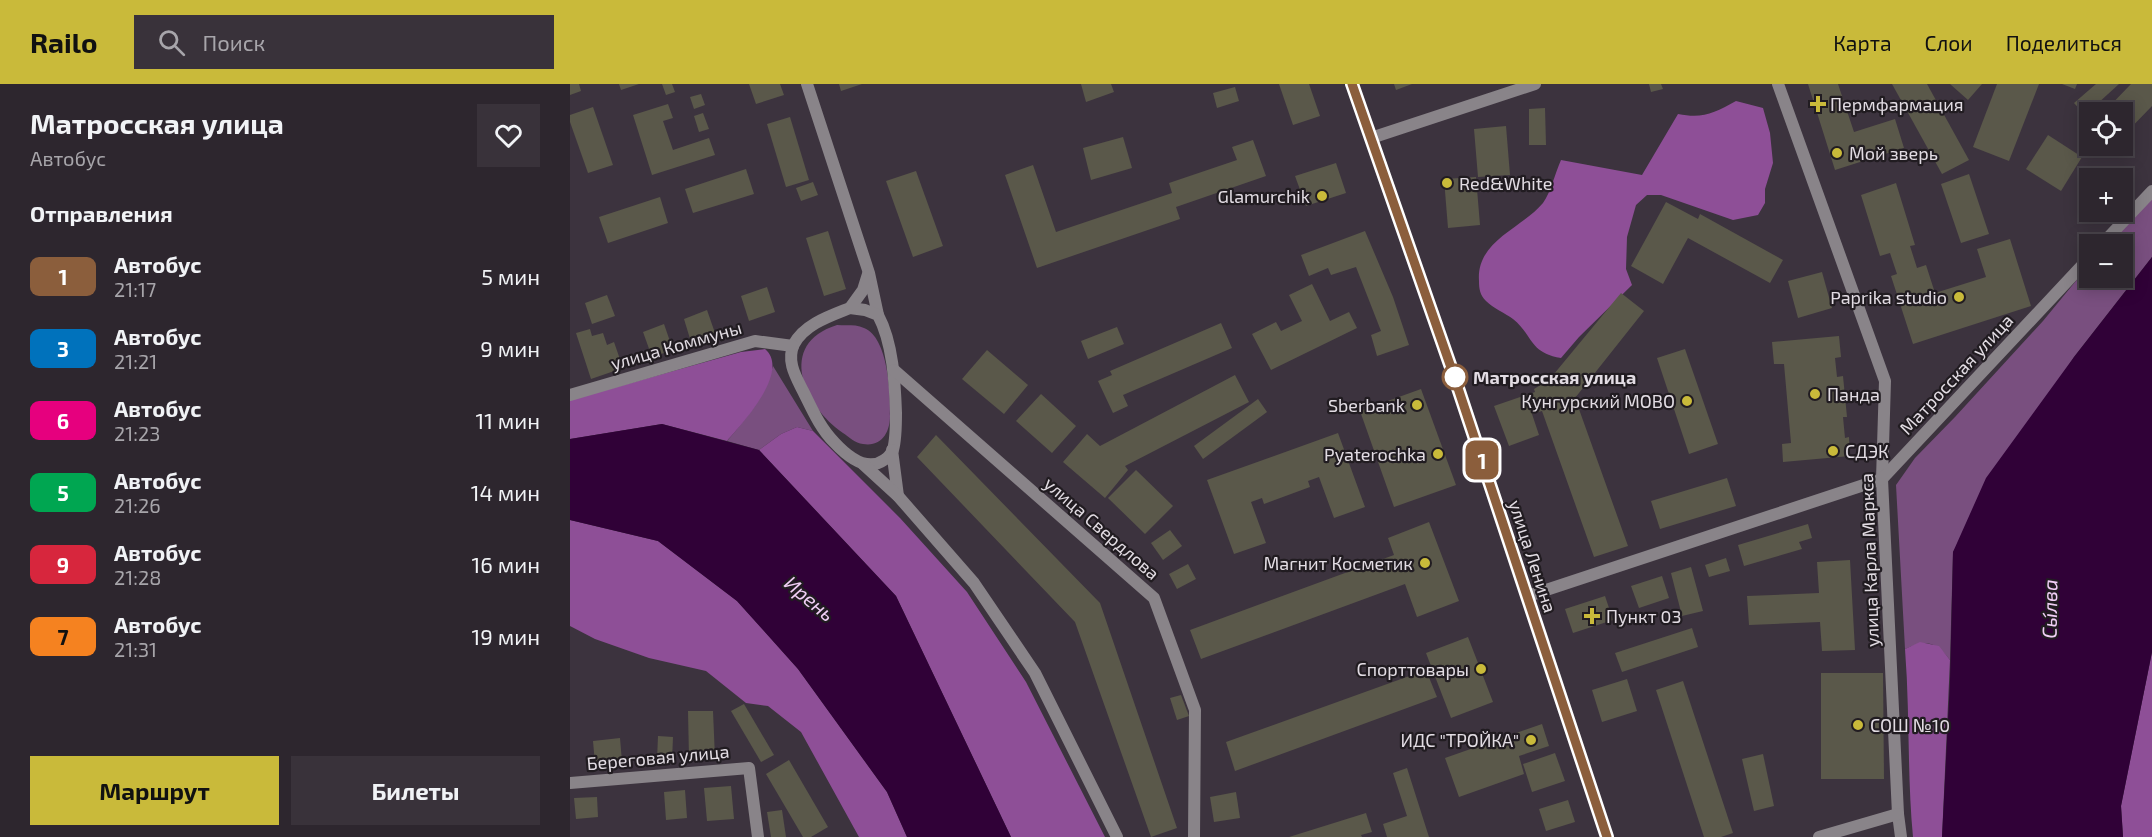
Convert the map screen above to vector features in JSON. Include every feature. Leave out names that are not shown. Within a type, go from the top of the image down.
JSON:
[{"type":"street","points":[[807,84],[869,273],[894,370],[896,417],[892,450],[898,496]]},
{"type":"street","name":"улица Ленина","points":[[1352,84],[1454,376],[1607,837]]},
{"type":"street","points":[[1371,138],[1535,84]]},
{"type":"street","name":"улица Карла Маркса","points":[[1778,84],[1885,381],[1882,479],[1901,837]]},
{"type":"street","points":[[2111,234],[2152,191]]},
{"type":"street","name":"Матросская улица","points":[[1528,596],[1882,479],[2079,270]]},
{"type":"street","points":[[850,308],[863,290],[869,273]]},
{"type":"street","points":[[879,315],[850,308],[821,320],[801,334],[793,346],[792,367],[817,421],[833,442],[898,496],[974,584],[1035,673],[1117,837]]},
{"type":"street","name":"улица Коммуны","points":[[570,395],[755,341],[793,346]]},
{"type":"street","name":"улица Свердлова","points":[[894,370],[1154,598],[1195,711],[1194,837]]},
{"type":"street","points":[[862,464],[880,463],[892,450]]},
{"type":"street","name":"Береговая улица","points":[[570,783],[749,768],[758,837]]},
{"type":"street","points":[[1819,837],[1898,814]]},
{"type":"shaded area","points":[[1736,101],[1763,108],[1770,133],[1773,163],[1765,189],[1765,203],[1758,215],[1733,220],[1661,195],[1647,195],[1636,205],[1627,237],[1626,269],[1632,285],[1561,358],[1551,356],[1537,348],[1513,319],[1484,299],[1480,292],[1479,281],[1480,267],[1485,256],[1492,246],[1543,203],[1561,160],[1642,175],[1678,114],[1695,116],[1708,114]]},
{"type":"shaded area","points":[[2152,192],[2152,257],[2133,281],[2133,234],[2115,234],[2125,222],[2133,222],[2133,213]]},
{"type":"shaded area","points":[[2079,277],[2079,288],[2128,288],[2074,357],[1953,552],[1950,660],[1940,649],[1930,644],[1919,644],[1905,649],[1896,485],[1915,458],[2043,321]]},
{"type":"shaded area","points":[[837,325],[864,328],[872,333],[883,354],[889,381],[890,422],[884,437],[875,443],[863,444],[852,440],[829,421],[808,392],[802,376],[802,360],[807,346],[818,334]]},
{"type":"shaded area","points":[[765,349],[771,359],[772,370],[768,383],[743,423],[727,441],[662,424],[570,439],[570,400],[741,352]]},
{"type":"shaded area","points":[[773,366],[813,431],[797,427],[781,434],[759,450],[727,441],[755,406]]},
{"type":"shaded area","points":[[797,427],[813,431],[900,518],[967,592],[1026,682],[1105,837],[1011,837],[896,596],[759,450],[781,434]]},
{"type":"shaded area","points":[[570,520],[658,541],[737,601],[798,669],[887,792],[907,837],[859,837],[801,732],[768,706],[746,703],[706,671],[649,658],[595,639],[570,626]]},
{"type":"shaded area","points":[[1920,642],[1939,646],[1950,660],[1942,837],[1913,837],[1905,649]]},
{"type":"shaded area","points":[[2152,652],[2152,837],[2123,837],[2121,806]]},
{"type":"water","name":"Сы́лва","points":[[2152,257],[2152,652],[2121,806],[2123,837],[1942,837],[1950,681],[1953,552],[1986,478],[2074,357],[2128,288],[2133,288],[2133,281]]},
{"type":"water","name":"Ирень","points":[[662,424],[759,450],[896,596],[1011,837],[907,837],[887,792],[798,669],[737,601],[658,541],[570,520],[570,439]]},
{"type":"building","points":[[570,84],[579,84],[581,91],[570,95]]},
{"type":"building","points":[[619,84],[639,84],[621,90]]},
{"type":"building","points":[[662,84],[672,84],[675,92],[666,95]]},
{"type":"building","points":[[749,84],[780,84],[784,95],[756,104]]},
{"type":"building","points":[[839,84],[862,84],[841,91]]},
{"type":"building","points":[[1081,84],[1111,84],[1114,92],[1086,102]]},
{"type":"building","points":[[1279,84],[1309,84],[1320,116],[1293,125]]},
{"type":"building","points":[[1394,84],[1412,84],[1396,90]]},
{"type":"building","points":[[1649,84],[1661,84],[1663,89],[1651,92]]},
{"type":"building","points":[[1808,84],[1838,84],[1854,132],[1895,119],[1904,148],[1835,170]]},
{"type":"building","points":[[1892,84],[1927,84],[1969,160],[1942,174]]},
{"type":"building","points":[[1950,84],[1982,84],[1968,100]]},
{"type":"building","points":[[1997,84],[2039,84],[2009,161],[1973,147]]},
{"type":"building","points":[[2062,84],[2077,84],[2075,89]]},
{"type":"building","points":[[2096,84],[2119,84],[2099,102],[2079,102],[2079,108],[2074,103]]},
{"type":"building","points":[[2131,84],[2152,84],[2152,106],[2133,126],[2133,102],[2114,102]]},
{"type":"building","points":[[1235,87],[1239,101],[1217,108],[1213,93]]},
{"type":"building","points":[[701,94],[705,105],[694,109],[690,97]]},
{"type":"building","points":[[668,104],[673,118],[663,121],[673,150],[709,138],[715,155],[652,175],[633,115]]},
{"type":"building","points":[[593,107],[613,165],[588,173],[570,122],[570,115]]},
{"type":"building","points":[[1545,108],[1546,145],[1529,145],[1529,109]]},
{"type":"building","points":[[703,113],[709,129],[699,132],[694,116]]},
{"type":"building","points":[[790,117],[809,180],[786,187],[767,124]]},
{"type":"building","points":[[1506,126],[1510,175],[1478,177],[1474,129]]},
{"type":"building","points":[[2048,135],[2082,157],[2061,191],[2026,169]]},
{"type":"building","points":[[1123,137],[1132,168],[1091,180],[1083,148]]},
{"type":"building","points":[[1253,140],[1266,176],[1176,207],[1180,219],[1037,268],[1005,175],[1033,165],[1056,232],[1172,193],[1169,183],[1237,160],[1232,147]]},
{"type":"building","points":[[1336,163],[1346,193],[1306,206],[1295,176]]},
{"type":"building","points":[[746,169],[754,194],[693,213],[685,189]]},
{"type":"building","points":[[916,171],[943,246],[913,257],[886,181]]},
{"type":"building","points":[[1969,174],[1989,234],[1961,243],[1941,184]]},
{"type":"building","points":[[1476,177],[1480,225],[1448,228],[1444,179]]},
{"type":"building","points":[[813,182],[818,195],[801,201],[796,188]]},
{"type":"building","points":[[1896,183],[1915,245],[1910,246],[1917,268],[1926,265],[1935,293],[1986,277],[1977,249],[2010,239],[2031,306],[1913,344],[1891,276],[1897,274],[1890,253],[1880,256],[1861,195]]},
{"type":"building","points":[[660,197],[668,223],[608,243],[599,217]]},
{"type":"building","points":[[1666,202],[1698,219],[1700,214],[1783,260],[1770,283],[1688,238],[1663,284],[1631,266]]},
{"type":"building","points":[[828,231],[846,289],[824,296],[806,238]]},
{"type":"building","points":[[1365,231],[1393,297],[1409,345],[1377,356],[1371,335],[1381,331],[1356,267],[1331,275],[1328,268],[1309,276],[1301,255]]},
{"type":"building","points":[[1822,272],[1832,308],[1798,318],[1788,281]]},
{"type":"building","points":[[1312,284],[1330,321],[1349,312],[1357,328],[1271,370],[1252,334],[1276,322],[1281,331],[1302,321],[1289,295]]},
{"type":"building","points":[[767,287],[775,312],[749,321],[741,296]]},
{"type":"building","points":[[1621,293],[1644,311],[1575,398],[1628,546],[1594,557],[1542,411],[1532,414],[1539,435],[1509,446],[1494,406],[1535,392],[1534,389],[1549,380]]},
{"type":"building","points":[[607,295],[615,316],[592,324],[585,303]]},
{"type":"building","points":[[707,310],[715,333],[691,342],[684,319]]},
{"type":"building","points":[[1221,323],[1232,348],[1123,395],[1128,406],[1113,413],[1098,381],[1112,375],[1110,371]]},
{"type":"building","points":[[664,324],[673,350],[652,357],[643,332]]},
{"type":"building","points":[[1117,327],[1124,344],[1088,359],[1081,341]]},
{"type":"building","points":[[590,329],[592,336],[603,333],[607,345],[614,342],[623,368],[591,379],[576,333]]},
{"type":"building","points":[[1839,336],[1841,357],[1835,358],[1837,377],[1843,376],[1847,417],[1843,417],[1845,438],[1849,437],[1850,456],[1783,462],[1782,444],[1791,443],[1784,364],[1774,364],[1772,342]]},
{"type":"building","name":"Кунгурский МОВО","points":[[1685,349],[1718,444],[1689,454],[1657,358]]},
{"type":"building","points":[[987,350],[1028,385],[1004,414],[962,379]]},
{"type":"building","points":[[1235,375],[1249,402],[1125,466],[1128,470],[1105,498],[1063,462],[1087,434],[1100,446]]},
{"type":"building","points":[[1421,389],[1456,485],[1394,507],[1360,411]]},
{"type":"building","points":[[1041,394],[1076,426],[1052,453],[1016,421]]},
{"type":"building","points":[[1258,399],[1267,412],[1203,459],[1194,446]]},
{"type":"building","points":[[1338,433],[1365,507],[1334,518],[1319,477],[1308,481],[1310,487],[1264,504],[1262,498],[1251,502],[1266,543],[1234,554],[1207,480]]},
{"type":"building","points":[[936,435],[1100,603],[1177,828],[1151,837],[1075,622],[917,457]]},
{"type":"building","points":[[1136,470],[1173,506],[1145,534],[1108,498]]},
{"type":"building","points":[[1727,478],[1736,506],[1660,529],[1651,501]]},
{"type":"building","points":[[1429,522],[1459,601],[1417,617],[1405,584],[1201,659],[1190,630],[1394,555],[1388,538]]},
{"type":"building","points":[[1808,524],[1812,538],[1799,542],[1802,549],[1744,566],[1738,545]]},
{"type":"building","points":[[1170,530],[1182,546],[1163,560],[1151,543]]},
{"type":"building","points":[[1726,558],[1730,571],[1709,577],[1705,565]]},
{"type":"building","points":[[1850,560],[1855,650],[1822,651],[1820,622],[1749,625],[1747,596],[1819,593],[1817,562]]},
{"type":"building","points":[[1188,564],[1196,579],[1177,589],[1169,574]]},
{"type":"building","points":[[1691,567],[1703,611],[1682,616],[1671,573]]},
{"type":"building","points":[[1662,576],[1669,598],[1639,608],[1631,586]]},
{"type":"building","points":[[1605,596],[1613,620],[1573,633],[1565,609]]},
{"type":"building","points":[[1692,628],[1698,647],[1622,672],[1615,653]]},
{"type":"building","points":[[1468,637],[1493,702],[1451,718],[1426,653]]},
{"type":"building","points":[[1426,670],[1437,697],[1235,771],[1226,742]]},
{"type":"building","points":[[1821,673],[1883,673],[1884,779],[1821,779]]},
{"type":"building","points":[[1627,679],[1637,711],[1602,722],[1592,690]]},
{"type":"building","points":[[1683,681],[1733,833],[1721,837],[1704,837],[1656,690]]},
{"type":"building","points":[[1181,695],[1189,716],[1177,720],[1170,698]]},
{"type":"building","points":[[744,704],[774,755],[761,762],[731,711]]},
{"type":"building","points":[[688,711],[713,711],[715,758],[689,758]]},
{"type":"building","points":[[1542,724],[1549,746],[1519,756],[1524,774],[1459,797],[1445,758]]},
{"type":"building","points":[[658,736],[673,737],[672,761],[657,760]]},
{"type":"building","points":[[620,738],[622,762],[595,764],[593,741]]},
{"type":"building","points":[[1555,753],[1565,781],[1532,792],[1523,764]]},
{"type":"building","points":[[1763,754],[1774,806],[1754,811],[1742,759]]},
{"type":"building","points":[[789,760],[828,827],[811,837],[803,837],[766,774]]},
{"type":"building","points":[[1407,768],[1429,837],[1387,837],[1383,824],[1407,816],[1393,773]]},
{"type":"building","points":[[731,786],[734,819],[707,821],[704,788]]},
{"type":"building","points":[[685,790],[687,818],[666,820],[664,792]]},
{"type":"building","points":[[1236,792],[1240,818],[1214,822],[1210,797]]},
{"type":"building","points":[[597,797],[598,817],[576,819],[574,798]]},
{"type":"building","points":[[1568,800],[1575,822],[1546,831],[1539,809]]},
{"type":"building","points":[[782,810],[786,837],[771,837],[767,812]]},
{"type":"building","points":[[1366,813],[1372,832],[1361,835],[1362,837],[1289,837]]},
{"type":"bus line","name":"1","points":[[1352,84],[1454,376],[1607,837]]},
{"type":"place","name":"Пермфармация","points":[[1818,104]]},
{"type":"place","name":"Мой зверь","points":[[1837,153]]},
{"type":"place","name":"Red&White","points":[[1447,183]]},
{"type":"place","name":"Glamurchik","points":[[1322,196]]},
{"type":"place","name":"Paprika studio","points":[[1959,297]]},
{"type":"place","name":"Матросская улица","points":[[1455,377]]},
{"type":"place","name":"Панда","points":[[1815,394]]},
{"type":"place","name":"Кунгурский МОВО","points":[[1687,401]]},
{"type":"place","name":"Sberbank","points":[[1417,405]]},
{"type":"place","name":"СДЭК","points":[[1833,451]]},
{"type":"place","name":"Pyaterochka","points":[[1438,454]]},
{"type":"place","name":"Магнит Косметик","points":[[1425,563]]},
{"type":"place","name":"Пункт 03","points":[[1592,616]]},
{"type":"place","name":"Спорттовары","points":[[1481,669]]},
{"type":"place","name":"СОШ №10","points":[[1858,725]]},
{"type":"place","name":"ИДС \"ТРОЙКА\"","points":[[1531,740]]}]
